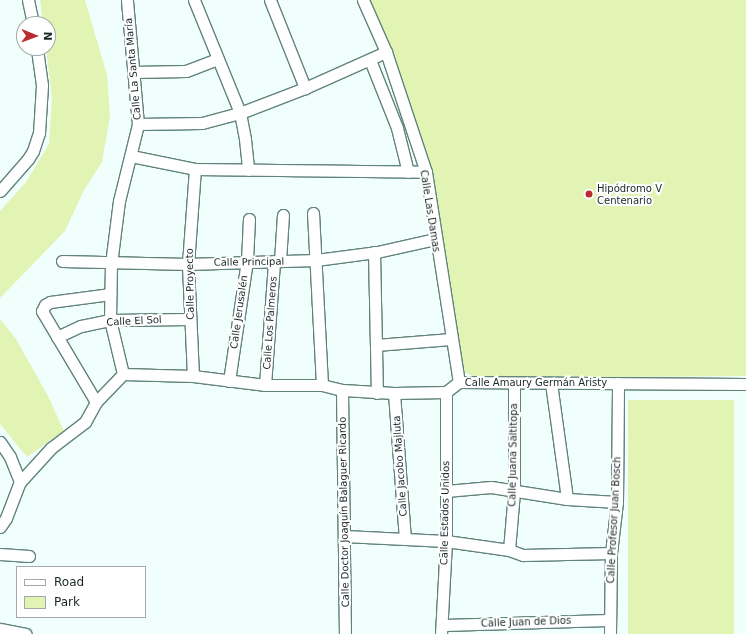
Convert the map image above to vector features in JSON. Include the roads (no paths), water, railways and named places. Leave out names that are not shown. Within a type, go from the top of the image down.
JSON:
[{"type":"street","points":[[28,0],[31,16]]},
{"type":"street","name":"Calle La Santa María","points":[[123,374],[110,320],[110,294],[111,264],[119,201],[138,124],[127,0]]},
{"type":"street","points":[[194,0],[240,113],[245,139],[248,170]]},
{"type":"street","points":[[270,0],[305,88]]},
{"type":"street","name":"Calle Las Damas","points":[[363,0],[386,52],[426,172],[435,239],[459,382]]},
{"type":"street","points":[[138,124],[202,123],[240,113],[305,88],[386,52]]},
{"type":"street","points":[[0,191],[28,159],[33,151],[39,133],[42,85],[38,56]]},
{"type":"street","points":[[133,72],[186,71],[218,59]]},
{"type":"street","points":[[370,60],[397,128],[408,172]]},
{"type":"street","points":[[131,156],[195,169],[426,172]]},
{"type":"street","name":"Calle Proyecto","points":[[192,376],[188,264],[195,169]]},
{"type":"street","points":[[313,213],[322,385]]},
{"type":"street","name":"Calle Los Palmeros","points":[[265,385],[283,215]]},
{"type":"street","name":"Calle Jerusalén","points":[[230,380],[247,261],[249,219]]},
{"type":"street","name":"Calle Principal","points":[[62,261],[111,264],[188,264],[316,260],[374,252],[435,239]]},
{"type":"street","points":[[374,252],[376,393]]},
{"type":"street","points":[[96,402],[42,311],[45,305],[50,302],[110,294]]},
{"type":"street","name":"Calle El Sol","points":[[57,337],[82,326],[110,320],[190,318]]},
{"type":"street","points":[[376,345],[451,339]]},
{"type":"street","points":[[0,527],[6,518],[20,482],[51,448],[86,422],[96,402],[123,374],[192,376],[265,385],[322,385],[342,390],[376,393],[446,392]]},
{"type":"street","name":"Calle Amaury Germán Aristy","points":[[446,392],[459,382],[746,384]]},
{"type":"street","points":[[551,382],[567,499]]},
{"type":"street","name":"Calle Juana Saltitopa","points":[[509,550],[514,492],[514,383]]},
{"type":"street","name":"Calle Profesor Juan Bosch","points":[[610,634],[611,553],[617,502],[618,383]]},
{"type":"street","name":"Calle Doctor Joaquín Balaguer Ricardo","points":[[342,390],[345,634]]},
{"type":"street","name":"Calle Estados Unidos","points":[[442,630],[446,541],[446,392]]},
{"type":"street","name":"Calle Jacobo Majluta","points":[[394,393],[405,539]]},
{"type":"street","points":[[0,442],[10,457],[20,482]]},
{"type":"street","points":[[446,490],[491,487],[514,492],[567,499],[617,502]]},
{"type":"street","points":[[344,536],[446,541],[509,550],[523,555],[611,553]]},
{"type":"street","points":[[0,554],[30,556]]},
{"type":"street","name":"Calle Juan de Dios","points":[[442,630],[610,620]]},
{"type":"street","points":[[0,629],[26,634]]},
{"type":"place","name":"Hipódromo V Centenario","points":[[589,194]]}]
